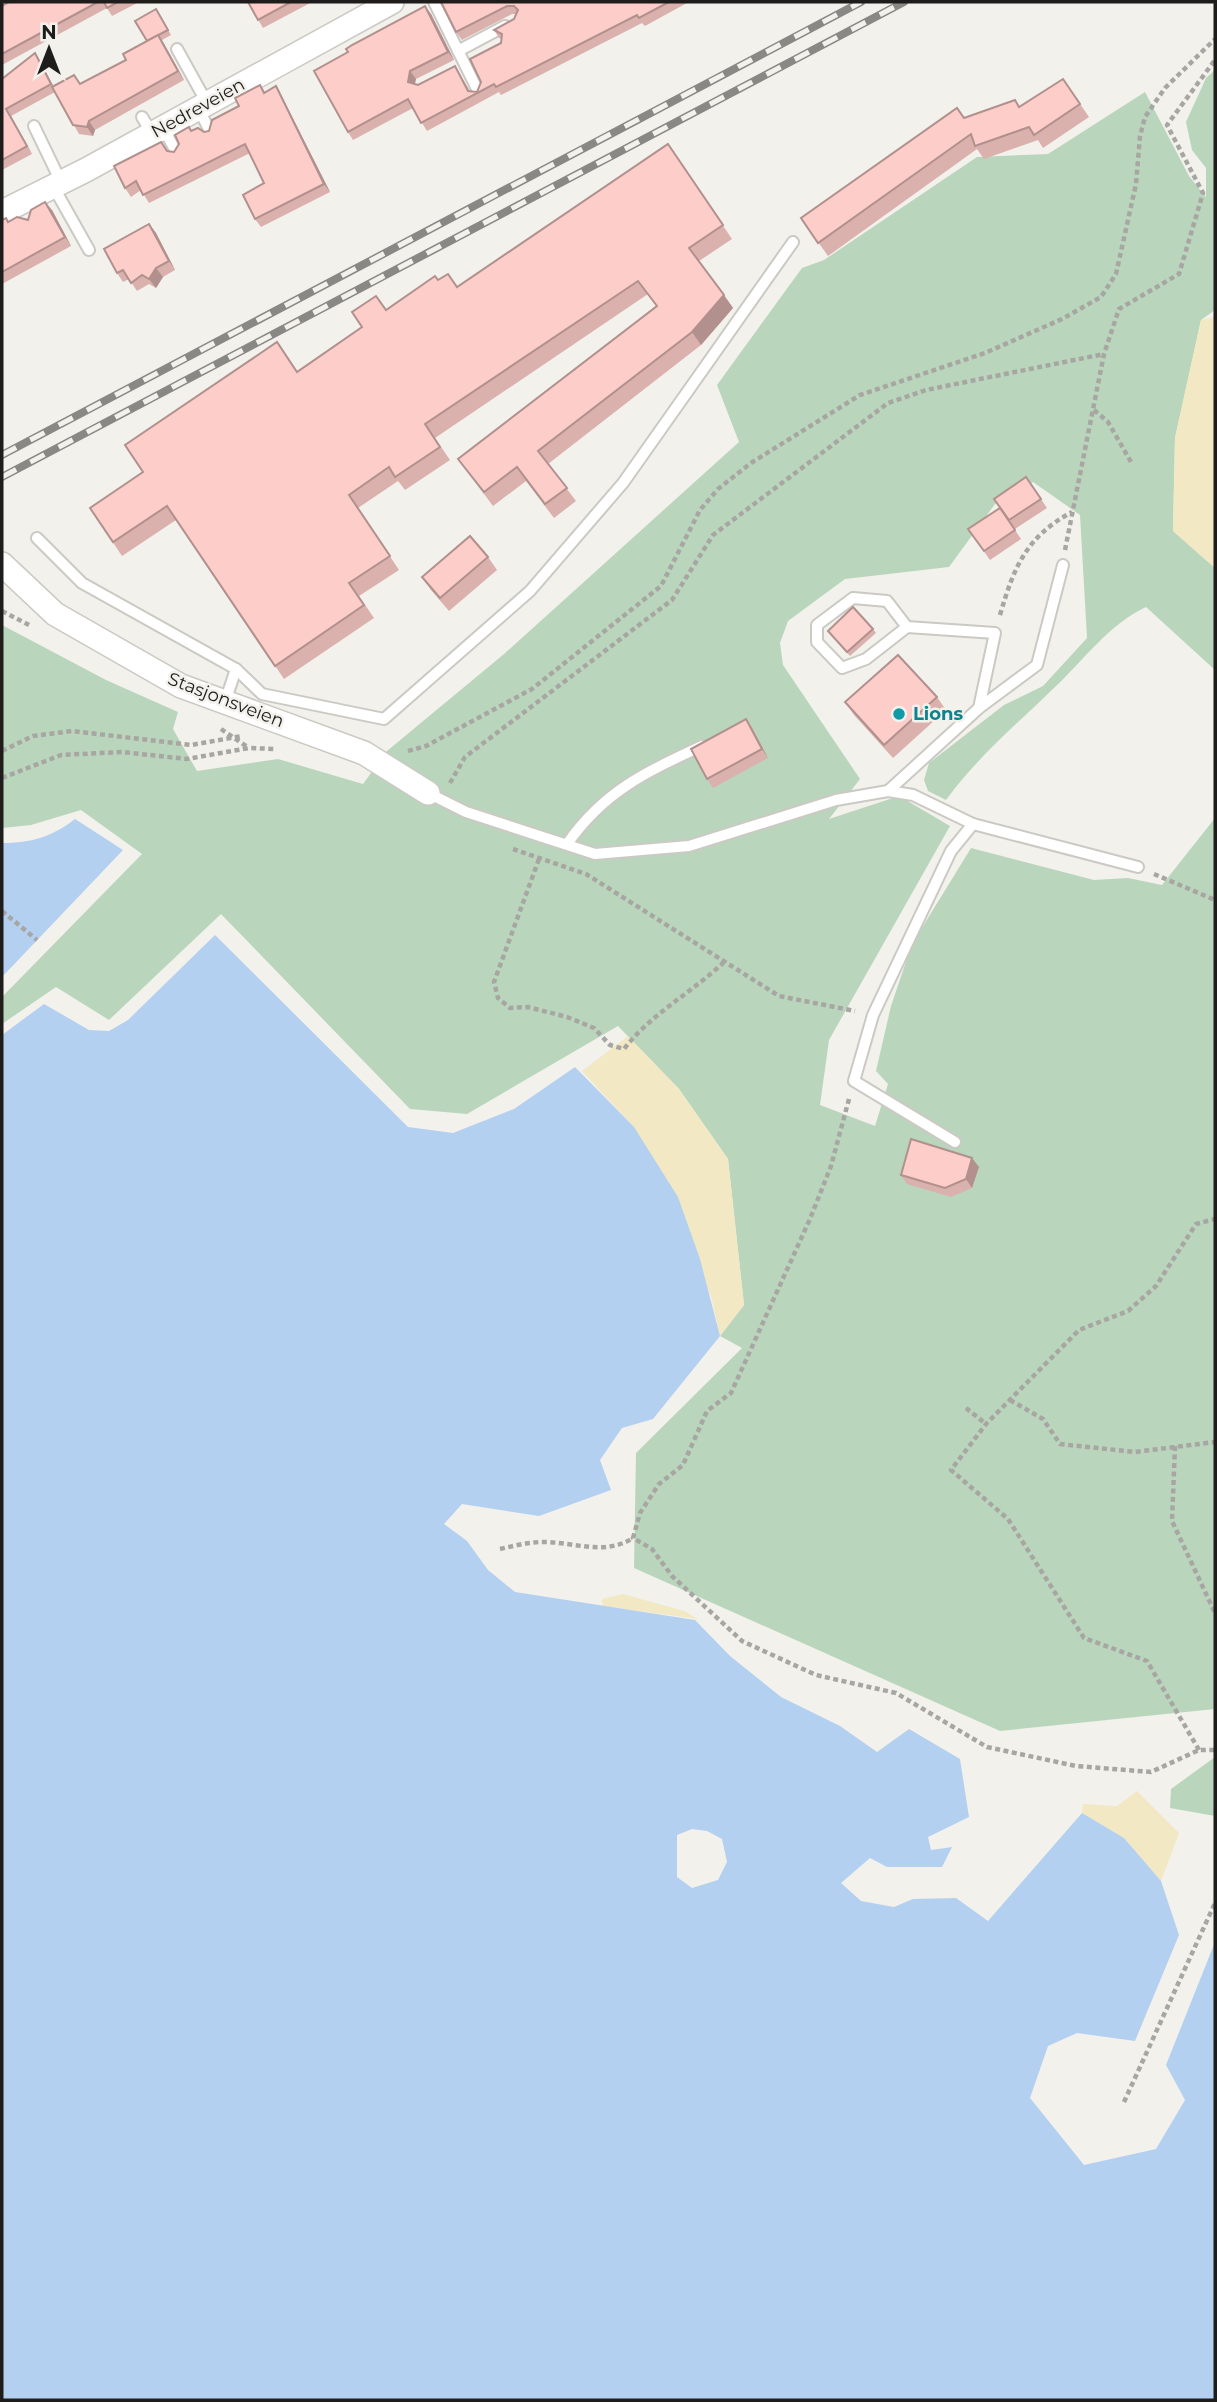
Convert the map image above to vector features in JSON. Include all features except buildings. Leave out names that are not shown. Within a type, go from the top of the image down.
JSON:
[{"type":"street","name":"Nedreveien","points":[[16,208],[152,126],[202,106],[342,35],[365,23],[392,2]]},
{"type":"street","name":"Stasjonsveien","points":[[2,564],[55,614],[181,686],[372,757],[434,796]]},
{"type":"lane","points":[[434,2],[479,93]]},
{"type":"lane","points":[[458,51],[516,21]]},
{"type":"lane","points":[[177,49],[211,134]]},
{"type":"lane","points":[[454,71],[477,59]]},
{"type":"lane","points":[[34,126],[57,184],[89,250]]},
{"type":"lane","points":[[152,126],[177,153]]},
{"type":"lane","points":[[37,538],[82,583],[236,669],[262,694],[384,719],[539,582],[623,483],[793,242]]},
{"type":"lane","points":[[888,792],[979,708],[1037,665],[1063,565]]},
{"type":"lane","points":[[907,627],[887,601],[853,598],[817,625],[817,642],[842,668],[866,660],[907,627],[995,633],[979,708]]},
{"type":"lane","points":[[225,702],[236,669]]},
{"type":"lane","points":[[567,844],[583,821],[632,779],[702,746]]},
{"type":"lane","points":[[434,796],[466,812],[595,854],[689,846],[836,800],[888,792],[913,794],[973,824],[1138,867]]},
{"type":"lane","points":[[955,1142],[854,1081],[873,1015],[951,851],[973,824]]},
{"type":"path","points":[[372,757],[426,746],[532,689],[661,586],[700,510],[718,489],[751,463],[823,416],[883,385],[967,359],[1017,339],[1101,297],[1116,274],[1136,184],[1140,136],[1145,117],[1165,88],[1215,39]]},
{"type":"path","points":[[1063,565],[1104,354],[1119,309],[1179,274],[1203,193],[1167,125],[1215,60]]},
{"type":"path","points":[[434,796],[465,757],[672,600],[713,535],[888,403],[926,390],[1104,354]]},
{"type":"path","points":[[1093,410],[1108,422],[1131,462]]},
{"type":"path","points":[[995,633],[1010,580],[1028,545],[1050,524],[1072,512]]},
{"type":"path","points":[[2,751],[33,736],[72,731],[191,745],[232,736]]},
{"type":"path","points":[[2,778],[61,755],[122,752],[187,759],[249,748],[284,750]]},
{"type":"path","points":[[545,850],[508,848],[586,874],[779,996],[873,1015]]},
{"type":"path","points":[[539,859],[494,982],[498,998],[509,1008],[528,1007],[567,1017],[594,1028],[610,1045],[624,1049],[641,1027],[704,981],[723,963]]},
{"type":"path","points":[[1138,867],[1215,900]]},
{"type":"path","points":[[2,911],[37,940]]},
{"type":"path","points":[[500,1549],[544,1542],[573,1543],[601,1550],[623,1544],[633,1538],[640,1513],[659,1484],[683,1465],[707,1411],[731,1393],[810,1219],[831,1166],[854,1081]]},
{"type":"path","points":[[1199,1751],[1147,1661],[1084,1638],[1008,1519],[951,1470],[986,1423],[1079,1330],[1128,1311],[1156,1286],[1196,1224],[1215,1219]]},
{"type":"path","points":[[1010,1400],[1043,1419],[1060,1444],[1135,1452],[1215,1442]]},
{"type":"path","points":[[966,1408],[986,1423]]},
{"type":"path","points":[[1175,1446],[1172,1521],[1215,1613]]},
{"type":"path","points":[[633,1538],[652,1549],[672,1577],[742,1641],[816,1675],[896,1693],[987,1747],[1076,1766],[1151,1772],[1199,1751],[1215,1750]]},
{"type":"path","points":[[1124,2102],[1215,1903]]},
{"type":"green space","points":[[1215,70],[1215,310],[1201,320],[1175,438],[1173,531],[1215,568],[1215,670],[1146,607],[1120,623],[1097,643],[985,754],[946,800],[928,791],[924,780],[929,763],[1004,705],[1043,686],[1087,638],[1080,515],[1033,482],[995,504],[949,567],[845,579],[788,621],[780,643],[783,665],[860,779],[829,819],[899,796],[950,826],[829,1040],[820,1105],[875,1126],[888,1084],[876,1071],[891,1006],[912,944],[971,848],[1094,880],[1128,878],[1162,885],[1215,818],[1215,1709],[1000,1731],[634,1568],[636,1453],[742,1348],[720,1336],[744,1305],[728,1159],[679,1089],[618,1026],[467,1114],[410,1109],[221,914],[109,1020],[56,987],[2,1024],[2,997],[142,854],[81,810],[31,825],[2,828],[2,625],[106,680],[178,712],[173,729],[197,771],[278,759],[363,784],[387,751],[504,654],[739,442],[717,385],[802,268],[824,260],[977,157],[1048,154],[1145,92],[1189,176],[1206,197],[1206,168],[1192,150],[1186,122],[1206,78]]},
{"type":"green space","points":[[1215,1757],[1215,1816],[1170,1808],[1171,1789]]},
{"type":"sand","points":[[1215,317],[1215,568],[1173,531],[1175,438],[1201,320]]},
{"type":"sand","points":[[628,1036],[679,1089],[728,1159],[744,1305],[720,1336],[711,1296],[634,1127],[582,1071]]},
{"type":"sand","points":[[623,1594],[684,1611],[698,1619],[603,1606],[602,1599]]},
{"type":"sand","points":[[1137,1791],[1179,1833],[1161,1881],[1124,1838],[1082,1813],[1083,1804],[1117,1806]]},
{"type":"water","points":[[75,819],[123,850],[2,977],[2,843],[41,838]]},
{"type":"water","points":[[215,935],[408,1127],[453,1133],[514,1109],[575,1067],[634,1127],[678,1197],[700,1259],[720,1336],[653,1419],[622,1428],[600,1460],[611,1490],[539,1516],[462,1504],[444,1524],[467,1541],[488,1570],[515,1592],[695,1620],[730,1656],[781,1697],[840,1726],[877,1752],[909,1729],[960,1759],[969,1817],[928,1837],[931,1850],[952,1847],[942,1867],[887,1867],[870,1858],[841,1883],[861,1901],[894,1907],[913,1899],[956,1898],[988,1921],[1082,1813],[1124,1838],[1161,1881],[1179,1935],[1135,2041],[1077,2033],[1048,2046],[1030,2098],[1084,2165],[1156,2149],[1185,2100],[1166,2065],[1215,1942],[1215,2400],[2,2400],[2,1035],[44,1004],[89,1030],[109,1031],[128,1020]],"holes":[[[692,1829],[707,1831],[722,1839],[727,1862],[718,1880],[692,1888],[677,1877],[677,1835]]]},
{"type":"railway","points":[[2,455],[861,2]]},
{"type":"railway","points":[[2,477],[904,2]]},
{"type":"place","name":"Lions","points":[[899,714]]}]
